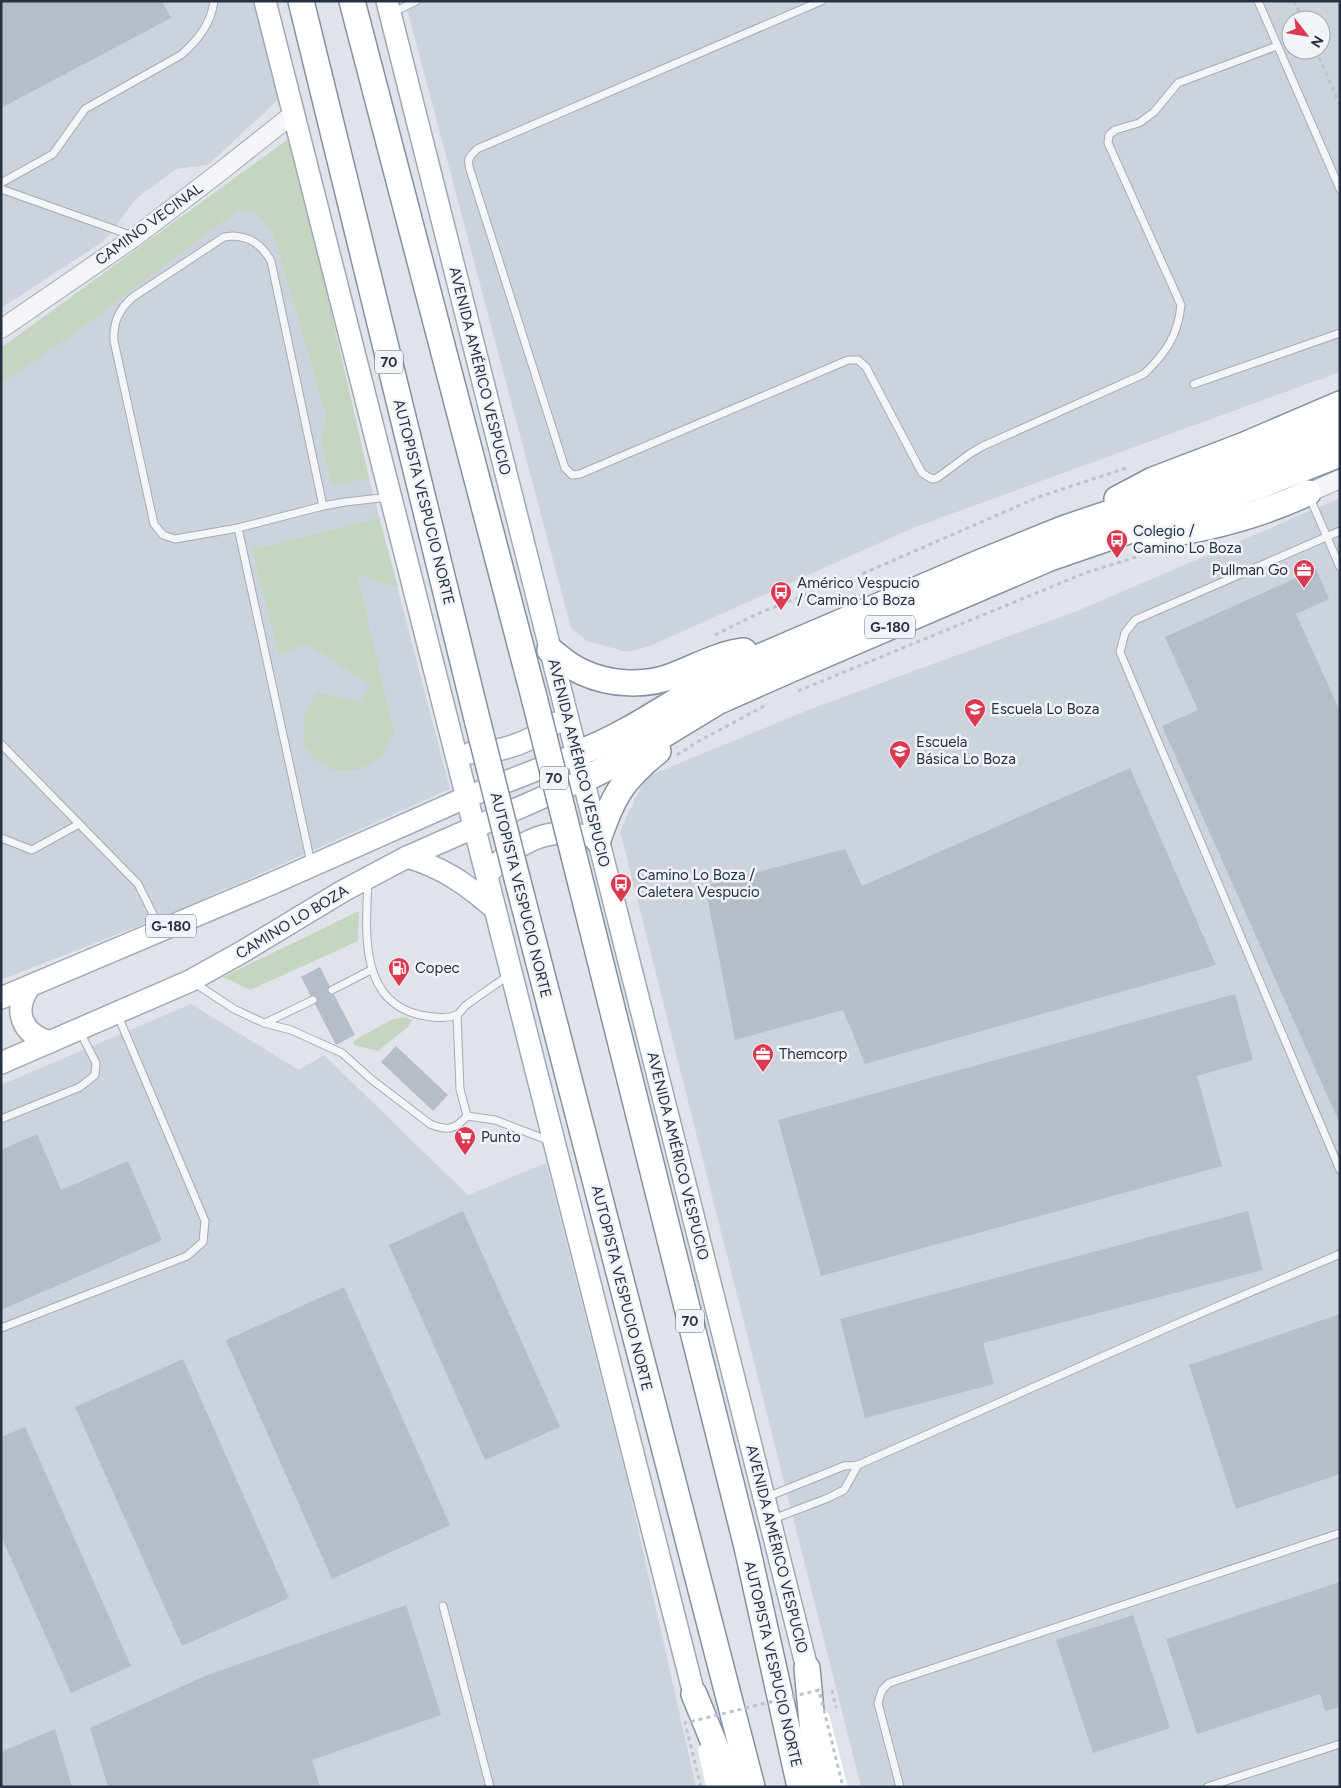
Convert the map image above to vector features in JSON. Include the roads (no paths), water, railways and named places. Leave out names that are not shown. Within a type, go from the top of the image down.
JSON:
[{"type":"highway","name":"AUTOPISTA VESPUCIO NORTE","points":[[301,1],[516,878],[752,1787]]},
{"type":"highway","name":"AUTOPISTA VESPUCIO NORTE","points":[[352,1],[574,856],[747,1547],[800,1787]]},
{"type":"highway","points":[[1094,517],[1138,487],[1242,446],[1340,404]]},
{"type":"highway","points":[[1094,517],[1256,464],[1340,429]]},
{"type":"highway","points":[[1085,545],[1259,486],[1340,454]]},
{"type":"highway","points":[[1085,545],[1176,533],[1212,526],[1263,511],[1308,493]]},
{"type":"highway","name":"G-180","points":[[576,754],[607,741],[729,670],[989,558],[1094,517]]},
{"type":"highway","name":"G-180","points":[[583,780],[618,763],[697,713],[735,693],[1028,567],[1085,545]]},
{"type":"highway","points":[[550,650],[582,672],[611,682],[640,683],[665,678],[741,651],[776,650]]},
{"type":"highway","points":[[598,840],[616,795],[627,780],[646,761],[678,735],[697,713]]},
{"type":"highway","points":[[807,1668],[818,1787]]},
{"type":"highway","points":[[694,1694],[732,1787]]},
{"type":"main road","points":[[265,1],[496,909],[716,1787]]},
{"type":"main road","name":"AVENIDA AMÉRICO VESPUCIO","points":[[388,8],[838,1787]]},
{"type":"main road","points":[[456,751],[486,753],[515,746],[543,732],[566,713]]},
{"type":"main road","name":"G-180","points":[[1,998],[312,866],[467,797],[576,754]]},
{"type":"main road","name":"CAMINO LO BOZA","points":[[1,1063],[190,981],[242,952],[315,907],[407,857],[583,780]]},
{"type":"main road","points":[[487,875],[508,853],[526,842],[564,832],[598,840]]},
{"type":"main road","points":[[407,857],[424,862],[452,875],[496,909]]},
{"type":"main road","points":[[30,986],[24,994],[21,1003],[20,1012],[23,1021],[32,1034],[50,1042]]},
{"type":"street","name":"CAMINO VECINAL","points":[[1,329],[135,237],[293,114]]},
{"type":"street","points":[[1308,493],[1340,479]]},
{"type":"lane","points":[[1,183],[53,154],[85,108],[186,50],[206,27],[214,1]]},
{"type":"lane","points":[[388,8],[416,1]]},
{"type":"lane","points":[[821,1],[477,149],[470,156],[468,161],[471,173],[556,440],[565,468],[572,475],[580,474],[848,360],[858,360],[866,367],[922,473],[932,478],[937,478],[983,446],[1144,374],[1158,361],[1170,342],[1179,323],[1181,305],[1108,143],[1109,135],[1115,130],[1139,123],[1154,112],[1178,83],[1277,46]]},
{"type":"lane","points":[[1258,1],[1340,189]]},
{"type":"lane","points":[[1,189],[135,237]]},
{"type":"lane","points":[[323,506],[271,261],[266,252],[249,239],[233,236],[224,237],[125,304],[115,323],[114,341],[154,524],[163,535],[175,539],[238,528],[323,506],[391,497]]},
{"type":"lane","points":[[1194,384],[1340,332]]},
{"type":"lane","points":[[1308,493],[1340,567]]},
{"type":"lane","points":[[238,528],[312,866]]},
{"type":"lane","points":[[1340,530],[1135,620],[1126,633],[1120,652],[1340,1170]]},
{"type":"lane","points":[[1,744],[138,884],[161,931]]},
{"type":"lane","points":[[1,838],[32,850],[79,824]]},
{"type":"lane","points":[[368,877],[368,944],[371,970],[383,991],[403,1008],[415,1014],[429,1017],[457,1015],[464,1007],[512,973]]},
{"type":"lane","points":[[332,990],[371,970]]},
{"type":"lane","points":[[190,981],[234,1009],[264,1023],[291,1030],[342,1053],[371,1079],[430,1124],[442,1129],[452,1128],[461,1124],[467,1116]]},
{"type":"lane","points":[[264,1023],[313,1000]]},
{"type":"lane","points":[[1,1328],[187,1256],[203,1242],[205,1221],[116,1013]]},
{"type":"lane","points":[[457,1015],[460,1089],[467,1116]]},
{"type":"lane","points":[[1,1119],[80,1087],[95,1075],[96,1063],[78,1030]]},
{"type":"lane","points":[[467,1116],[495,1120],[555,1143]]},
{"type":"lane","points":[[764,1498],[844,1466],[858,1465],[1176,1324],[1340,1254]]},
{"type":"lane","points":[[770,1520],[844,1490],[858,1465]]},
{"type":"lane","points":[[900,1787],[878,1703],[882,1690],[889,1683],[1340,1533]]},
{"type":"lane","points":[[443,1606],[490,1787]]},
{"type":"lane","points":[[1207,1787],[1340,1744]]},
{"type":"place","name":"Colegio / Camino Lo Boza","points":[[1117,559]]},
{"type":"place","name":"Pullman Go","points":[[1304,589]]},
{"type":"place","name":"Américo Vespucio / Camino Lo Boza","points":[[781,611]]},
{"type":"place","name":"Escuela Lo Boza","points":[[975,728]]},
{"type":"place","name":"Escuela Básica Lo Boza","points":[[900,770]]},
{"type":"place","name":"Camino Lo Boza / Caletera Vespucio","points":[[621,903]]},
{"type":"place","name":"Copec","points":[[399,987]]},
{"type":"place","name":"Themcorp","points":[[763,1073]]},
{"type":"place","name":"Punto","points":[[465,1156]]}]
